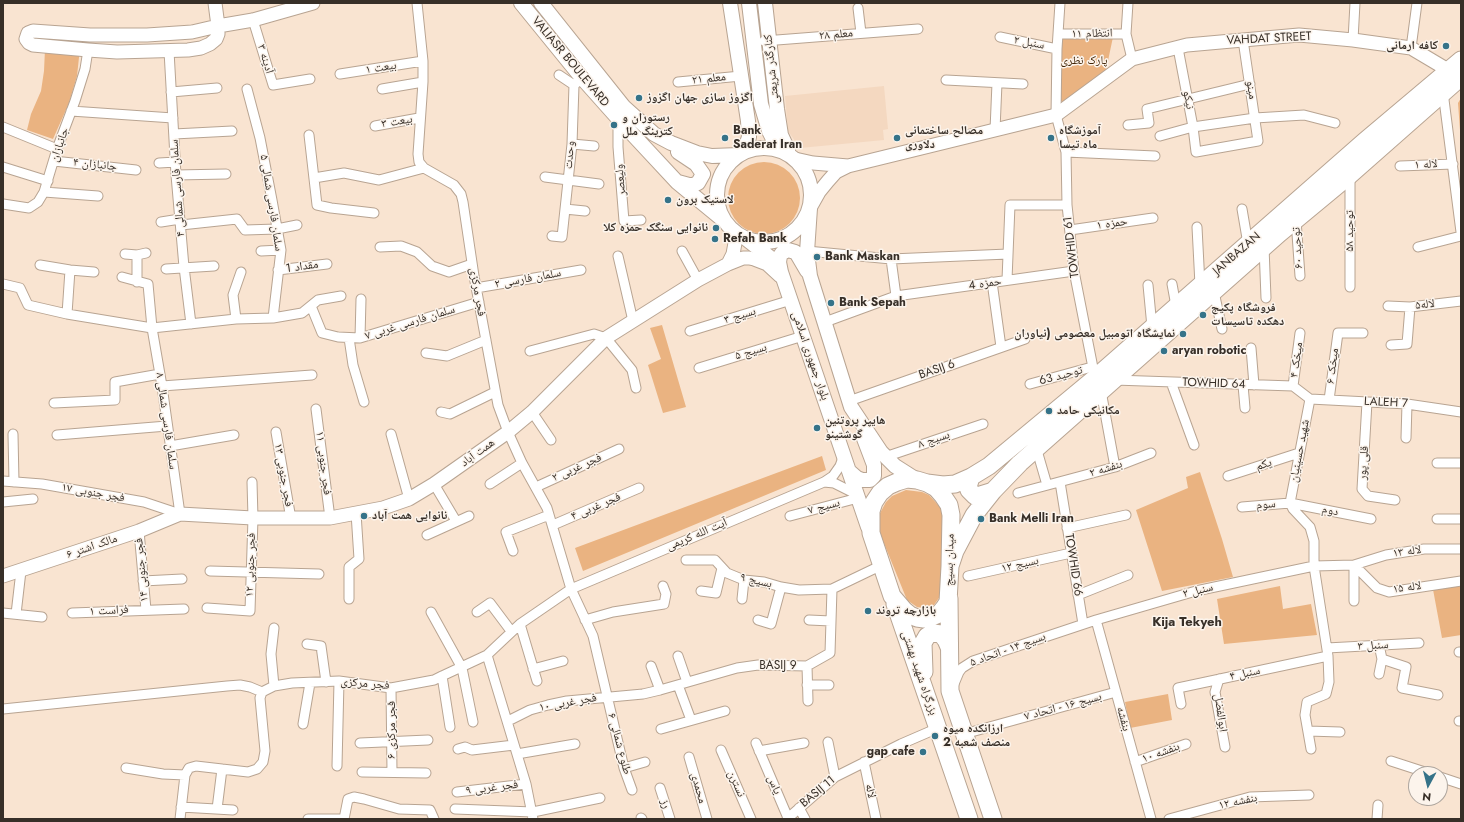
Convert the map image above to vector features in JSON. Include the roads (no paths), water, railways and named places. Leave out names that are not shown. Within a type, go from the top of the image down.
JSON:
[{"type":"highway","name":"JANBAZAN","points":[[1256,245],[1296,219],[1350,175],[1443,92],[1461,60]]},
{"type":"highway","name":"JANBAZAN","points":[[922,481],[950,485],[971,477],[989,466],[1101,379],[1207,288],[1256,245],[1365,141],[1454,74]]},
{"type":"highway","name":"JANBAZAN","points":[[950,566],[955,552],[974,516],[993,491],[1152,327],[1176,306],[1207,288]]},
{"type":"highway","points":[[971,477],[968,487],[969,490],[976,496],[993,491]]},
{"type":"highway","name":"میدان بسیج","points":[[907,480],[922,481],[936,488],[944,496],[952,522],[948,602],[939,614],[932,618],[924,619],[910,615],[892,596],[870,533],[871,511],[874,502],[880,493],[888,486],[897,482],[907,480]]},
{"type":"highway","name":"بزرگراه شهید بهشتی","points":[[949,594],[950,682],[952,696],[993,819]]},
{"type":"highway","name":"بزرگراه شهید بهشتی","points":[[892,596],[969,819]]},
{"type":"highway","points":[[927,696],[924,663],[924,640],[930,634],[937,633],[944,636],[949,647]]},
{"type":"main road","points":[[215,3],[218,26],[218,34],[210,44],[194,49],[117,52],[88,50],[33,45],[27,42],[26,37],[28,33],[33,31],[90,35],[168,34],[192,32],[218,26],[253,20],[313,3]]},
{"type":"main road","name":"VALIASR BOULEVARD","points":[[521,3],[578,81],[623,124],[677,182],[734,230]]},
{"type":"main road","points":[[541,3],[624,107],[641,124],[685,158],[696,164],[702,174],[698,183],[693,185],[689,186],[677,182]]},
{"type":"main road","points":[[730,3],[749,130],[748,142],[741,154]]},
{"type":"main road","points":[[749,3],[761,104],[769,131],[778,144],[800,164],[806,173],[811,183],[812,194],[810,208]]},
{"type":"main road","name":"کنارگذر شریعتی","points":[[765,3],[781,134],[786,148],[791,156]]},
{"type":"main road","points":[[168,34],[169,51]]},
{"type":"main road","points":[[88,50],[90,35]]},
{"type":"main road","name":"VAHDAT STREET","points":[[1132,59],[1187,45],[1299,35],[1353,40],[1411,48],[1454,74]]},
{"type":"main road","points":[[761,104],[759,122],[749,147],[727,166],[719,181],[717,195],[718,208],[734,230],[758,242],[772,242],[785,238],[796,231],[805,220],[819,192],[836,172],[848,166],[1056,115],[1132,59]]},
{"type":"main road","points":[[654,134],[697,154],[712,156],[741,154],[760,148],[765,148],[782,151],[791,156],[813,163],[848,166]]},
{"type":"main road","name":"بلوار جمهوری اسلامی","points":[[810,208],[807,251],[810,276],[850,404],[861,423],[886,457],[900,470],[922,481]]},
{"type":"main road","points":[[728,264],[733,254],[735,243],[734,230]]},
{"type":"main road","name":"بلوار جمهوری اسلامی","points":[[734,230],[772,259],[783,277],[870,533]]},
{"type":"main road","points":[[783,277],[779,262],[780,256],[785,251],[792,251],[797,254],[810,276]]},
{"type":"main road","name":"همت آباد","points":[[180,514],[253,518],[330,518],[383,508],[409,499],[434,484],[508,432],[532,412],[606,338],[698,280],[743,258],[754,259],[772,268],[783,277]]},
{"type":"main road","points":[[850,404],[874,465],[875,472],[872,478],[867,480],[857,478],[850,471]]},
{"type":"main road","name":"مالک اشتر ۶","points":[[3,576],[139,531],[180,514]]},
{"type":"street","points":[[314,178],[344,173],[379,180],[424,168],[419,162],[418,154],[423,61],[417,3]]},
{"type":"street","name":"TOWHID 61","points":[[1060,3],[1056,115],[1066,152],[1067,205],[1074,271],[1101,379],[1115,468]]},
{"type":"street","points":[[1128,3],[1126,34],[1132,59]]},
{"type":"street","points":[[1353,40],[1355,3]]},
{"type":"street","points":[[1411,48],[1417,3]]},
{"type":"street","points":[[858,8],[861,33]]},
{"type":"street","name":"آدینه ۳","points":[[253,20],[273,85],[310,79]]},
{"type":"street","name":"معلم ۲۸","points":[[754,42],[918,29]]},
{"type":"street","name":"انتظام ۱۱","points":[[1059,34],[1126,34]]},
{"type":"street","name":"سنبل ۲","points":[[1000,37],[1058,49]]},
{"type":"street","name":"مینو","points":[[1196,152],[1258,141],[1244,40]]},
{"type":"street","name":"نیکو","points":[[1178,48],[1193,127],[1196,152]]},
{"type":"street","name":"جانبازان","points":[[3,204],[29,208],[38,202],[44,192],[85,69],[88,50]]},
{"type":"street","name":"سلمان فارسی شمالی ۴","points":[[169,51],[176,175],[184,267],[191,324]]},
{"type":"street","name":"بیعت ۱","points":[[340,74],[423,61]]},
{"type":"street","points":[[559,75],[578,81]]},
{"type":"street","name":"معلم ۲۱","points":[[678,82],[741,76]]},
{"type":"street","points":[[946,80],[1023,84]]},
{"type":"street","name":"وحدت","points":[[552,236],[562,237],[578,81]]},
{"type":"street","points":[[382,89],[423,82]]},
{"type":"street","points":[[995,130],[997,82]]},
{"type":"street","points":[[1128,125],[1149,123],[1147,110],[1250,84]]},
{"type":"street","points":[[171,92],[217,88]]},
{"type":"street","name":"سلمان فارسی شمالی ۵","points":[[247,88],[260,138],[281,250],[273,318]]},
{"type":"street","points":[[1443,92],[1461,232]]},
{"type":"street","points":[[71,112],[173,118]]},
{"type":"street","points":[[1160,136],[1193,127],[1255,118],[1304,115],[1334,123]]},
{"type":"street","name":"بیعت ۳","points":[[375,126],[420,118]]},
{"type":"street","name":"ولیعصر","points":[[623,124],[618,129],[618,147],[624,221],[640,220]]},
{"type":"street","points":[[3,127],[58,149]]},
{"type":"street","points":[[174,134],[232,131]]},
{"type":"street","points":[[309,135],[317,205],[374,213]]},
{"type":"street","points":[[572,144],[594,146]]},
{"type":"street","points":[[1066,152],[1155,156]]},
{"type":"street","name":"جانبازان ۴","points":[[54,161],[136,170]]},
{"type":"street","points":[[159,163],[176,162]]},
{"type":"street","name":"لاله ۱","points":[[1400,166],[1453,164]]},
{"type":"street","points":[[3,167],[48,181]]},
{"type":"street","name":"فجر مرکزی","points":[[424,168],[454,185],[463,202],[476,288],[500,412],[522,463],[536,487],[549,516],[571,588],[585,620]]},
{"type":"street","points":[[176,175],[226,174]]},
{"type":"street","name":"توحید ۵۸","points":[[1350,175],[1350,287]]},
{"type":"street","points":[[545,177],[600,184]]},
{"type":"street","points":[[44,192],[98,196]]},
{"type":"street","points":[[1007,280],[1010,205],[1067,205]]},
{"type":"street","points":[[565,209],[585,211]]},
{"type":"street","points":[[1242,209],[1256,245],[1266,298]]},
{"type":"street","name":"حمزه ۱","points":[[1070,230],[1154,218]]},
{"type":"street","points":[[161,222],[237,219],[245,230],[297,225]]},
{"type":"street","name":"توحید ۶۰","points":[[1296,219],[1300,276]]},
{"type":"street","points":[[1197,227],[1207,288],[1222,329]]},
{"type":"street","points":[[1418,248],[1461,236]]},
{"type":"street","points":[[380,247],[400,246],[417,252],[432,266],[449,272],[472,264]]},
{"type":"street","points":[[261,252],[281,250]]},
{"type":"street","points":[[682,251],[698,280]]},
{"type":"street","points":[[807,251],[891,259],[1008,254]]},
{"type":"street","points":[[125,254],[137,255],[146,253]]},
{"type":"street","points":[[122,277],[137,282],[137,255]]},
{"type":"street","points":[[618,256],[633,321]]},
{"type":"street","points":[[891,259],[896,296]]},
{"type":"street","name":"مقداد 1","points":[[278,270],[327,264]]},
{"type":"street","points":[[40,265],[94,272]]},
{"type":"street","points":[[166,269],[214,266]]},
{"type":"street","points":[[67,314],[70,270]]},
{"type":"street","name":"سلمان فارسی ۲","points":[[476,288],[581,270]]},
{"type":"street","name":"حمزه 4","points":[[825,322],[896,296],[1074,271]]},
{"type":"street","points":[[236,319],[233,295],[241,272]]},
{"type":"street","name":"سلمان فارسی شمالی ۸","points":[[137,282],[148,284],[152,328],[162,386],[180,514]]},
{"type":"street","points":[[992,282],[1001,347]]},
{"type":"street","points":[[3,284],[20,288],[28,305],[67,314],[152,328],[236,319],[273,318],[302,313],[318,300],[341,296]]},
{"type":"street","points":[[1172,284],[1176,306]]},
{"type":"street","points":[[1148,285],[1152,327]]},
{"type":"street","points":[[360,338],[361,298]]},
{"type":"street","name":"بسیج ۳","points":[[690,331],[791,300]]},
{"type":"street","name":"لاله۵","points":[[1388,306],[1410,306],[1461,301]]},
{"type":"street","name":"سلمان فارسی غربی ۷","points":[[311,306],[322,333],[338,338],[360,338],[479,302]]},
{"type":"street","points":[[1392,345],[1407,344],[1410,306]]},
{"type":"street","name":"میخک ۴","points":[[1293,386],[1300,333]]},
{"type":"street","name":"میخک ۶","points":[[1329,400],[1338,333],[1363,334]]},
{"type":"street","points":[[530,351],[594,334],[606,338],[632,370],[636,388]]},
{"type":"street","name":"بسیج ۵","points":[[699,368],[803,336]]},
{"type":"street","points":[[349,338],[353,365],[364,402]]},
{"type":"street","name":"BASIJ 6","points":[[850,404],[1025,339]]},
{"type":"street","points":[[426,353],[447,356],[486,340]]},
{"type":"street","points":[[1251,348],[1254,385]]},
{"type":"street","points":[[54,403],[116,400],[115,382],[160,374]]},
{"type":"street","points":[[162,386],[312,375]]},
{"type":"street","name":"TOWHID 64","points":[[1101,379],[1293,386]]},
{"type":"street","name":"توحید 63","points":[[1030,384],[1101,379]]},
{"type":"street","points":[[1171,382],[1194,445]]},
{"type":"street","points":[[1244,385],[1245,408]]},
{"type":"street","points":[[1293,386],[1310,399]]},
{"type":"street","points":[[440,412],[450,414],[496,392]]},
{"type":"street","name":"LALEH 7","points":[[1310,399],[1407,404],[1461,412]]},
{"type":"street","name":"شهید حسینیان","points":[[1290,503],[1310,399]]},
{"type":"street","name":"قلی پور","points":[[1367,402],[1362,489],[1368,496],[1395,500]]},
{"type":"street","points":[[1406,438],[1407,404]]},
{"type":"street","name":"فجر جنوبی ۱۱","points":[[316,409],[330,518]]},
{"type":"street","points":[[532,412],[551,440]]},
{"type":"street","name":"بسیج ۸","points":[[886,457],[984,424]]},
{"type":"street","points":[[57,435],[167,426]]},
{"type":"street","name":"فجر جنوبی ۱۳","points":[[276,432],[291,519]]},
{"type":"street","points":[[13,434],[14,482]]},
{"type":"street","points":[[391,434],[409,499]]},
{"type":"street","points":[[170,446],[234,435]]},
{"type":"street","points":[[1036,447],[1047,485]]},
{"type":"street","name":"فجر غربی ۲","points":[[536,487],[619,449]]},
{"type":"street","name":"بنفشه ۲","points":[[1018,493],[1115,468],[1151,453]]},
{"type":"street","name":"یکم","points":[[1228,476],[1300,453]]},
{"type":"street","points":[[824,482],[833,476],[840,466],[844,455]]},
{"type":"street","points":[[490,484],[522,463]]},
{"type":"street","points":[[1437,463],[1461,464]]},
{"type":"street","name":"فجر جنوبی ۱۷","points":[[3,481],[42,484],[144,502],[180,514]]},
{"type":"street","name":"فجر جنوبی ۱۲","points":[[207,608],[250,611],[253,518],[252,482]]},
{"type":"street","points":[[824,482],[834,484],[858,497]]},
{"type":"street","name":"آیت الله کریمی","points":[[520,624],[571,588],[824,482]]},
{"type":"street","name":"TOWHID 66","points":[[1060,482],[1083,624]]},
{"type":"street","points":[[434,484],[456,521]]},
{"type":"street","name":"فجر غربی ۴","points":[[552,525],[639,488]]},
{"type":"street","name":"بسیج ۷","points":[[790,516],[858,497]]},
{"type":"street","points":[[3,502],[33,499]]},
{"type":"street","points":[[1290,503],[1292,509],[1310,527],[1314,541],[1314,566],[1327,652],[1329,682],[1326,694],[1307,702],[1305,715],[1311,749]]},
{"type":"street","name":"سوم","points":[[1242,507],[1290,503]]},
{"type":"street","name":"دوم","points":[[1290,503],[1371,519]]},
{"type":"street","points":[[349,598],[349,567],[359,559],[356,514]]},
{"type":"street","points":[[1068,528],[1126,515]]},
{"type":"street","points":[[427,535],[469,516]]},
{"type":"street","points":[[514,551],[506,532],[549,516]]},
{"type":"street","points":[[1437,519],[1461,519]]},
{"type":"street","name":"فجر جنوبی ۱۴","points":[[139,531],[146,610]]},
{"type":"street","name":"لاله ۱۳","points":[[1354,565],[1386,555],[1424,549],[1461,549]]},
{"type":"street","name":"بسیج ۱۲","points":[[968,576],[1072,553]]},
{"type":"street","name":"بسیج ۹","points":[[686,560],[715,560],[727,573],[744,580],[764,582],[799,590],[832,589]]},
{"type":"street","points":[[832,589],[882,565]]},
{"type":"street","points":[[1314,566],[1354,565],[1354,601]]},
{"type":"street","name":"لاله ۱۵","points":[[1354,565],[1377,588],[1389,592],[1461,580]]},
{"type":"street","name":"سنبل ۲","points":[[1083,624],[1196,591],[1314,566]]},
{"type":"street","points":[[701,591],[716,593],[722,568]]},
{"type":"street","points":[[16,614],[21,571]]},
{"type":"street","points":[[210,571],[319,574]]},
{"type":"street","points":[[1078,595],[1128,575]]},
{"type":"street","points":[[143,581],[182,579]]},
{"type":"street","points":[[742,599],[744,580]]},
{"type":"street","points":[[585,620],[613,612],[664,604],[666,594],[663,586]]},
{"type":"street","points":[[758,620],[771,624],[781,587]]},
{"type":"street","name":"BASIJ 9","points":[[607,697],[643,694],[737,668],[758,665],[807,666],[830,653],[832,589]]},
{"type":"street","points":[[477,612],[490,603],[511,631]]},
{"type":"street","name":"فراست ۱","points":[[72,613],[184,609]]},
{"type":"street","points":[[431,612],[462,668],[473,722]]},
{"type":"street","points":[[3,613],[42,617]]},
{"type":"street","name":"طلوع شمالی ۶","points":[[585,620],[593,636],[624,768],[632,790]]},
{"type":"street","points":[[809,620],[831,620]]},
{"type":"street","name":"بنفشه","points":[[1096,620],[1151,819]]},
{"type":"street","points":[[520,624],[537,682]]},
{"type":"street","name":"فجر مرکزی","points":[[262,692],[274,686],[292,683],[339,681],[391,688],[434,680],[487,655],[520,624]]},
{"type":"street","name":"بسیج ۱۴ - اتحاد ۵","points":[[952,696],[959,672],[962,668],[973,661],[1083,624]]},
{"type":"street","points":[[274,628],[271,654],[274,686]]},
{"type":"street","name":"سنبل ۳","points":[[1327,652],[1379,645],[1419,643]]},
{"type":"street","points":[[307,644],[321,646],[326,682]]},
{"type":"street","points":[[1379,645],[1382,659],[1380,674]]},
{"type":"street","name":"سنبل ۴","points":[[1181,704],[1178,688],[1327,652]]},
{"type":"street","points":[[487,655],[518,754],[533,816]]},
{"type":"street","points":[[678,656],[682,683],[691,720]]},
{"type":"street","name":"سنبل ۳","points":[[1382,659],[1406,667],[1402,688],[1438,695]]},
{"type":"street","points":[[533,669],[563,661]]},
{"type":"street","points":[[651,666],[660,690]]},
{"type":"street","points":[[807,666],[808,700]]},
{"type":"street","points":[[442,676],[450,727]]},
{"type":"street","name":"ابوالفضل","points":[[1219,679],[1215,692],[1225,747]]},
{"type":"street","points":[[337,766],[339,681]]},
{"type":"street","points":[[303,724],[310,683]]},
{"type":"street","points":[[3,709],[240,685],[262,692],[260,698],[265,752],[263,762],[257,769],[248,772],[196,766],[189,768],[185,775],[180,819]]},
{"type":"street","points":[[807,685],[830,685]]},
{"type":"street","name":"فجر مرکزی ۶","points":[[391,688],[392,772]]},
{"type":"street","name":"بسیج ۱۶ - اتحاد ۷","points":[[964,734],[1116,692]]},
{"type":"street","name":"فجر غربی ۱۰","points":[[508,721],[530,710],[548,705],[567,701],[607,697]]},
{"type":"street","points":[[661,729],[725,711]]},
{"type":"street","name":"BASIJ 11","points":[[787,819],[835,777],[901,744],[938,728]]},
{"type":"street","points":[[1308,731],[1340,732]]},
{"type":"street","points":[[360,742],[428,740]]},
{"type":"street","points":[[828,742],[835,777]]},
{"type":"street","name":"یاس","points":[[787,819],[758,747],[804,743]]},
{"type":"street","points":[[518,754],[575,744]]},
{"type":"street","name":"بنفشه ۱۰","points":[[1135,762],[1186,744]]},
{"type":"street","points":[[458,749],[465,747],[472,750],[514,745]]},
{"type":"street","name":"نسترن","points":[[721,750],[752,819]]},
{"type":"street","name":"محمدی","points":[[689,756],[707,819]]},
{"type":"street","points":[[1391,761],[1408,767]]},
{"type":"street","points":[[624,768],[645,762]]},
{"type":"street","name":"لاله","points":[[864,762],[876,819]]},
{"type":"street","points":[[126,768],[163,774],[185,775]]},
{"type":"street","points":[[217,809],[222,769]]},
{"type":"street","points":[[362,772],[426,773]]},
{"type":"street","points":[[1448,780],[1461,784]]},
{"type":"street","name":"فجر غربی ۹","points":[[457,792],[526,784]]},
{"type":"street","name":"رز","points":[[660,788],[670,819]]},
{"type":"street","name":"بنفشه ۱۲","points":[[1169,819],[1250,797],[1309,795]]},
{"type":"street","points":[[344,819],[348,799],[350,798],[364,799],[399,809],[430,810],[434,819]]},
{"type":"street","points":[[455,810],[533,816],[600,798]]},
{"type":"street","points":[[1377,819],[1378,805]]},
{"type":"street","points":[[181,807],[233,810]]},
{"type":"street","points":[[799,808],[805,819]]},
{"type":"street","points":[[308,819],[341,819]]},
{"type":"place","name":"کافه ارمانی","points":[[1446,46]]},
{"type":"place","name":"اگزوز سازی جهان اگزوز","points":[[639,98]]},
{"type":"place","name":"رستوران و کترینگ ملل","points":[[614,125]]},
{"type":"place","name":"Bank Saderat Iran","points":[[725,138]]},
{"type":"place","name":"مصالح ساختمانی دلاوری","points":[[897,138]]},
{"type":"place","name":"آموزشگاه ماه تیسا","points":[[1051,138]]},
{"type":"place","name":"لاستیک برون","points":[[668,200]]},
{"type":"place","name":"نانوایی سنگک حمزه کلا","points":[[716,228]]},
{"type":"place","name":"Refah Bank","points":[[715,239]]},
{"type":"place","name":"Bank Maskan","points":[[817,257]]},
{"type":"place","name":"Bank Sepah","points":[[831,303]]},
{"type":"place","name":"فروشگاه پکیج دهکده تاسیسات","points":[[1203,315]]},
{"type":"place","name":"نمایشگاه اتومبیل معصومی (نیاوران","points":[[1183,334]]},
{"type":"place","name":"aryan robotic","points":[[1164,351]]},
{"type":"place","name":"مکانیکی حامد","points":[[1049,411]]},
{"type":"place","name":"هایپر پروتئین گوشتینو","points":[[817,428]]},
{"type":"place","name":"نانوایی همت آباد","points":[[364,516]]},
{"type":"place","name":"Bank Melli Iran","points":[[981,519]]},
{"type":"place","name":"بازارچه تروند","points":[[868,611]]},
{"type":"place","name":"ارزانکده میوه منصف شعبه 2","points":[[935,736]]},
{"type":"place","name":"gap cafe","points":[[923,752]]},
{"type":"district","name":"Kija Tekyeh","points":[[1187,623]]},
{"type":"park label","name":"پارک نظری","points":[[1084,61]]}]
